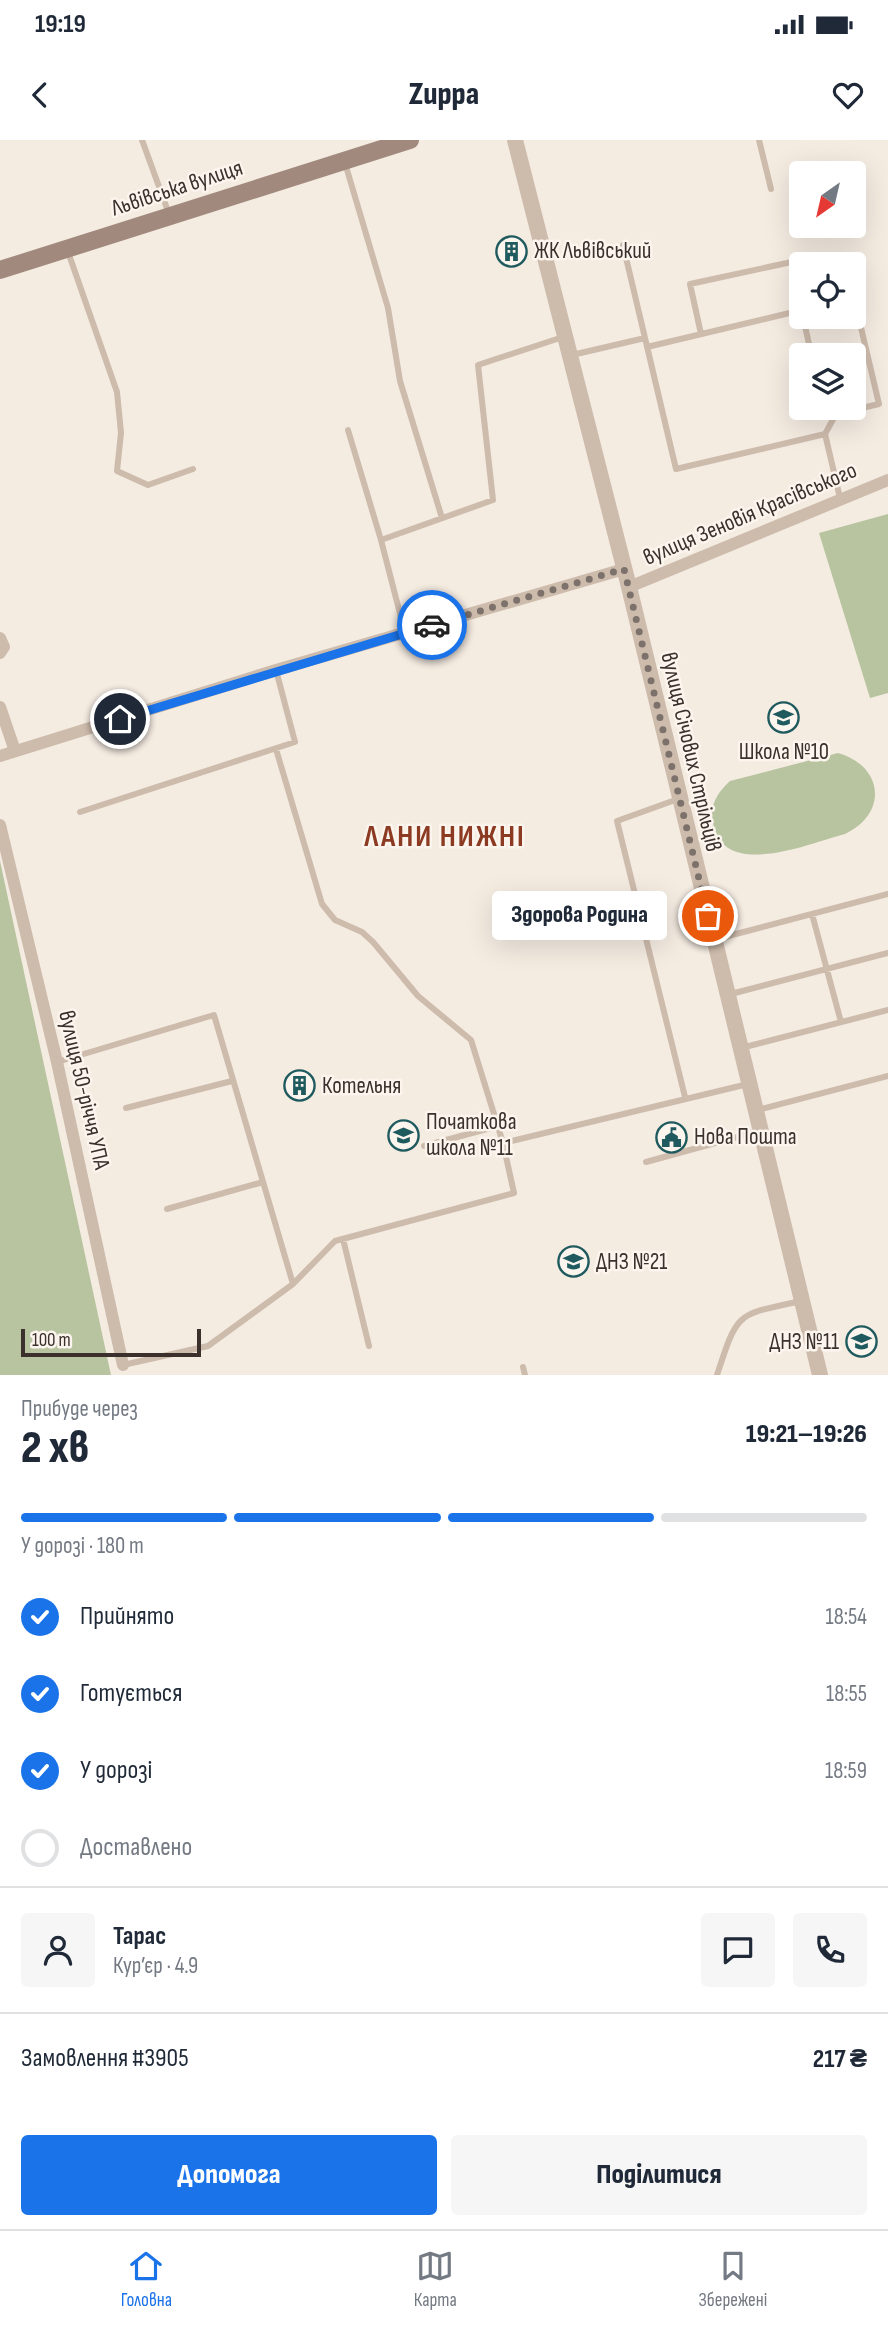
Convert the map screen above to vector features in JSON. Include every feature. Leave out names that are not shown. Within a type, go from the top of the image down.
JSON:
[{"type":"main road","name":"Львівська вулиця","points":[[0,270],[410,140]]},
{"type":"street","name":"вулиця Січових Стрільців","points":[[515,140],[563,337],[629,587],[678,799],[820,1375]]},
{"type":"street","name":"вулиця Зеновія Красівського","points":[[629,587],[888,480]]},
{"type":"street","points":[[0,756],[276,670],[624,569]]},
{"type":"street","points":[[0,638],[4,647],[0,653]]},
{"type":"street","points":[[0,707],[15,751]]},
{"type":"street","name":"вулиця 50-річчя УПА","points":[[0,825],[57,1062],[123,1365]]},
{"type":"lane","points":[[142,140],[170,217]]},
{"type":"lane","points":[[760,140],[771,189]]},
{"type":"lane","points":[[345,161],[388,308],[400,381],[442,519]]},
{"type":"lane","points":[[623,245],[676,468],[825,434]]},
{"type":"lane","points":[[67,249],[117,392],[121,433],[117,471],[148,485],[194,469]]},
{"type":"lane","points":[[701,334],[690,284],[789,263]]},
{"type":"lane","points":[[647,348],[789,313]]},
{"type":"lane","points":[[840,498],[825,434],[836,414],[879,404],[861,329]]},
{"type":"lane","points":[[381,540],[493,500],[478,365],[563,337]]},
{"type":"lane","points":[[568,356],[645,338]]},
{"type":"lane","points":[[348,430],[405,633]]},
{"type":"lane","points":[[80,812],[295,742],[276,670]]},
{"type":"lane","points":[[123,1365],[208,1346],[293,1284],[335,1241],[514,1193],[503,1143],[471,1040],[418,996],[373,942],[362,932],[335,920],[322,904],[276,748]]},
{"type":"lane","points":[[678,799],[617,821],[685,1097]]},
{"type":"lane","points":[[714,939],[888,894]]},
{"type":"lane","points":[[812,914],[841,1022]]},
{"type":"lane","points":[[727,995],[888,953]]},
{"type":"lane","points":[[741,1048],[888,1010]]},
{"type":"lane","points":[[57,1062],[214,1015],[293,1284]]},
{"type":"lane","points":[[756,1111],[888,1076]]},
{"type":"lane","points":[[126,1108],[232,1081]]},
{"type":"lane","points":[[503,1143],[685,1097],[750,1084]]},
{"type":"lane","points":[[424,1146],[498,1126]]},
{"type":"lane","points":[[646,1162],[761,1130]]},
{"type":"lane","points":[[167,1209],[263,1182]]},
{"type":"lane","points":[[343,1239],[369,1346]]},
{"type":"lane","points":[[717,1375],[734,1326],[744,1315],[801,1301]]},
{"type":"lane","points":[[523,1367],[525,1375]]},
{"type":"green space","points":[[888,514],[888,693],[870,698],[819,533]]},
{"type":"green space","points":[[838,753],[865,768],[872,779],[874,803],[869,815],[859,825],[845,834],[770,854],[750,854],[733,850],[720,840],[713,823],[712,810],[718,794],[730,781]]},
{"type":"green space","points":[[0,861],[111,1375],[0,1375]]},
{"type":"way so far","points":[[432,625],[624,569],[708,916]]},
{"type":"place","name":"ЖК Львівський","points":[[511,251]]},
{"type":"place","name":"Школа №10","points":[[784,718]]},
{"type":"place","name":"Здорова Родина","points":[[708,916]]},
{"type":"place","name":"Котельня","points":[[299,1086]]},
{"type":"place","name":"Початкова школа №11","points":[[403,1135]]},
{"type":"place","name":"Нова Пошта","points":[[671,1137]]},
{"type":"place","name":"ДНЗ №21","points":[[573,1262]]},
{"type":"place","name":"ДНЗ №11","points":[[862,1342]]},
{"type":"district","name":"ЛАНИ НИЖНІ","points":[[445,837]]},
{"type":"route","points":[[120,719],[432,625]]}]
